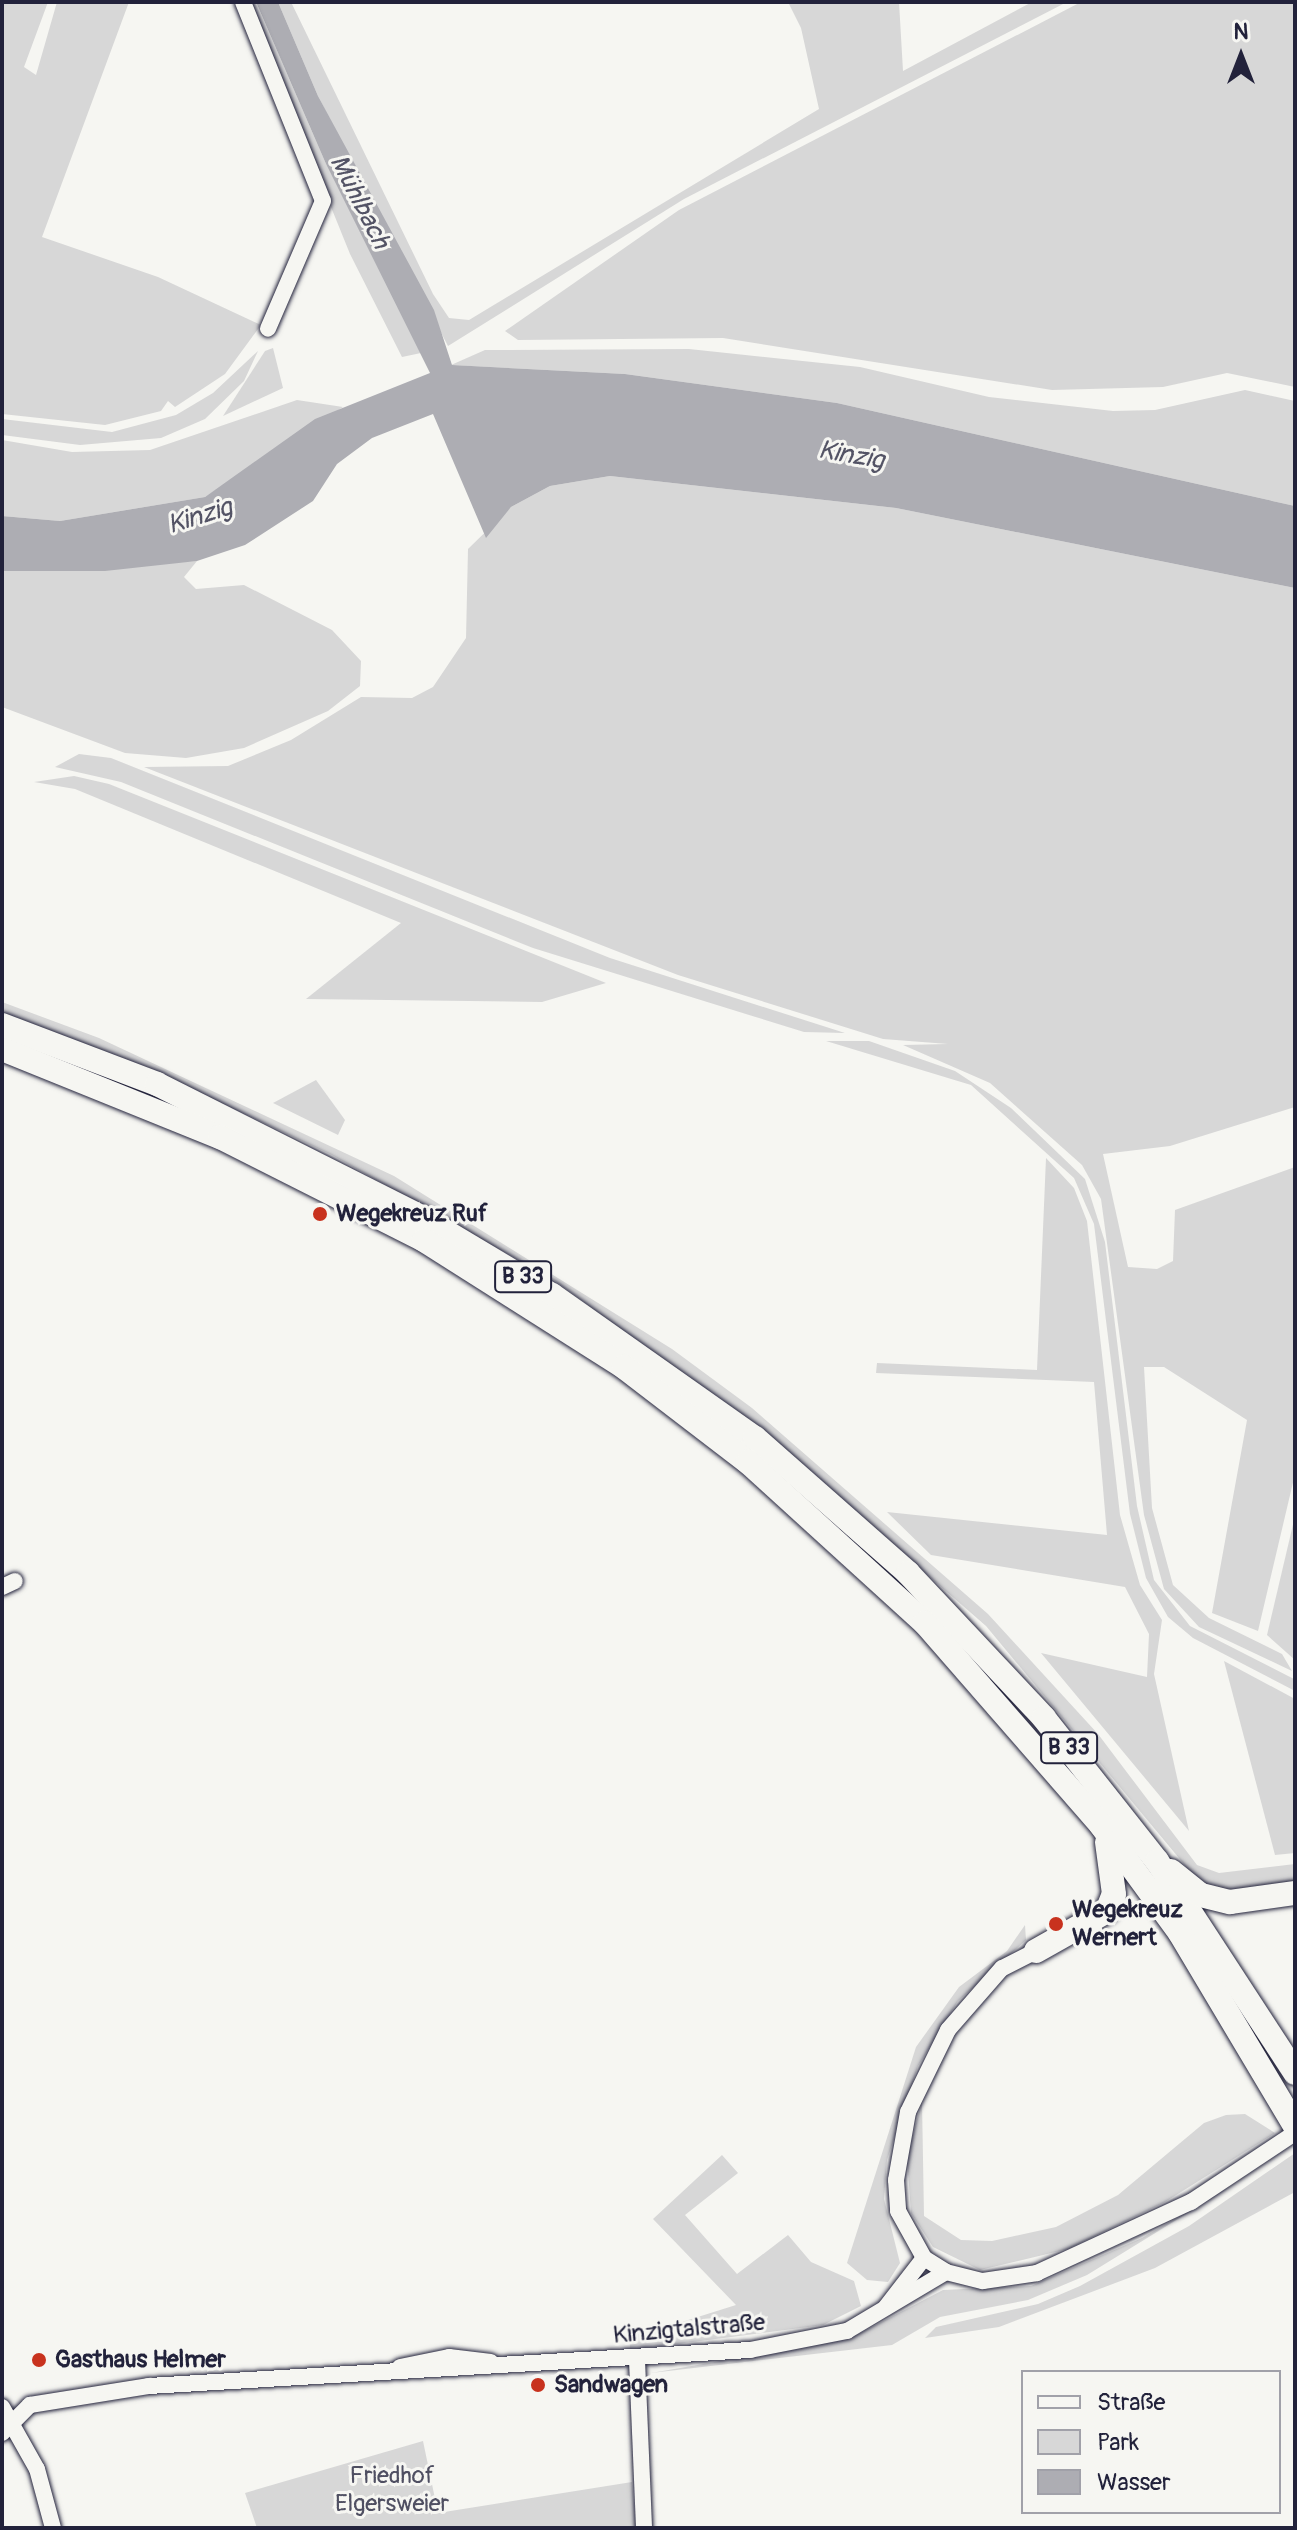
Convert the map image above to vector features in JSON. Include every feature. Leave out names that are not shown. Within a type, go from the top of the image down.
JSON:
[{"type":"highway","name":"B 33","points":[[2,1025],[157,1084],[408,1210],[552,1295],[695,1393],[820,1492],[975,1639],[1157,1861],[1295,2073]]},
{"type":"highway","name":"B 33","points":[[2,1049],[327,1189],[424,1240],[624,1367],[863,1562],[1001,1707],[1101,1825],[1180,1933],[1295,2126]]},
{"type":"highway","points":[[1036,1951],[1107,1911],[1114,1863],[1101,1825]]},
{"type":"highway","name":"B 33","points":[[1157,1861],[1201,1895],[1230,1902],[1295,1893]]},
{"type":"street","points":[[243,2],[323,201],[268,329]]},
{"type":"street","points":[[1036,1951],[1002,1968],[925,2065],[900,2144],[898,2211],[924,2258],[946,2272],[1001,2281],[1037,2273],[1136,2230],[1254,2164],[1295,2133]]},
{"type":"street","name":"Kinzigtalstraße","points":[[883,2312],[924,2258]]},
{"type":"street","name":"Kinzigtalstraße","points":[[4,2421],[30,2405],[73,2396],[378,2374],[449,2357],[493,2363],[637,2360],[847,2331],[946,2272]]},
{"type":"street","points":[[637,2360],[644,2528]]},
{"type":"street","points":[[4,2421],[37,2469],[53,2528]]},
{"type":"green space","points":[[2,2],[48,2],[24,67],[36,75],[57,2],[129,2],[42,237],[158,277],[261,325],[225,374],[175,407],[168,401],[161,411],[105,425],[2,414]]},
{"type":"green space","points":[[248,2],[256,2],[326,164],[421,353],[402,357],[350,254]]},
{"type":"green space","points":[[278,2],[291,2],[433,294],[449,318],[469,320],[819,109],[801,28],[788,2],[899,2],[903,71],[1032,2],[1067,2],[684,199],[448,346],[318,96]]},
{"type":"green space","points":[[1081,2],[1295,2],[1295,387],[1227,373],[1163,387],[1052,390],[723,338],[518,340],[505,331],[679,210]]},
{"type":"green space","points":[[273,348],[283,388],[223,416],[265,351]]},
{"type":"green space","points":[[689,349],[860,367],[989,397],[1113,411],[1155,410],[1245,390],[1295,401],[1295,506],[837,403],[625,374],[451,365],[485,350]]},
{"type":"green space","points":[[258,351],[244,381],[205,419],[161,438],[80,445],[2,435],[2,419],[112,432],[176,415],[213,393]]},
{"type":"green space","points":[[297,400],[343,407],[205,497],[60,521],[2,516],[2,440],[72,452],[150,450]]},
{"type":"green space","points":[[610,476],[896,508],[1295,588],[1295,1107],[1170,1146],[1103,1154],[1128,1267],[1157,1269],[1173,1261],[1175,1210],[1295,1167],[1295,1474],[1258,1631],[1212,1613],[1247,1420],[1164,1367],[1144,1367],[1152,1508],[1173,1585],[1209,1618],[1282,1654],[1292,1671],[1199,1627],[1164,1589],[1144,1515],[1101,1199],[1082,1165],[990,1083],[903,1045],[948,1044],[883,1039],[678,975],[144,767],[228,766],[291,740],[361,697],[412,698],[433,687],[466,638],[468,549],[511,507],[550,486]]},
{"type":"green space","points":[[197,561],[184,577],[196,589],[244,585],[332,630],[361,661],[360,686],[328,711],[244,748],[186,758],[125,753],[2,707],[2,571]]},
{"type":"green space","points":[[79,754],[111,758],[610,958],[845,1033],[804,1032],[533,948],[121,782],[55,767]]},
{"type":"green space","points":[[74,776],[109,784],[606,983],[542,1002],[306,999],[401,923],[75,789],[34,782]]},
{"type":"green space","points":[[2,1002],[99,1038],[394,1176],[672,1349],[752,1408],[988,1614],[1098,1734],[1197,1865],[1219,1873],[1295,1864],[1295,1886],[1249,1898],[1203,1887],[986,1626],[776,1443],[554,1280],[332,1155],[147,1068],[2,1013]]},
{"type":"green space","points":[[826,1041],[869,1041],[955,1071],[1011,1108],[1085,1179],[1105,1242],[1137,1506],[1154,1580],[1190,1626],[1294,1679],[1295,1691],[1193,1638],[1168,1617],[1146,1578],[1130,1514],[1094,1224],[1074,1178],[971,1085]]},
{"type":"green space","points":[[316,1080],[345,1120],[338,1135],[273,1103]]},
{"type":"green space","points":[[1046,1158],[1074,1188],[1087,1221],[1120,1515],[1140,1585],[1162,1620],[1154,1674],[1189,1831],[1041,1653],[1147,1677],[1149,1634],[1125,1587],[931,1555],[887,1512],[1107,1535],[1094,1382],[876,1373],[877,1363],[1037,1370]]},
{"type":"green space","points":[[1295,1516],[1295,1660],[1267,1635]]},
{"type":"green space","points":[[1224,1661],[1295,1699],[1295,1853],[1275,1855]]},
{"type":"green space","points":[[1025,1925],[1026,1940],[958,2001],[918,2066],[887,2160],[884,2199],[900,2263],[888,2282],[867,2280],[847,2263],[916,2047],[959,1987],[1007,1951]]},
{"type":"green space","points":[[922,2101],[924,2216],[961,2240],[992,2241],[1056,2227],[1118,2195],[1204,2123],[1226,2115],[1245,2114],[1275,2133],[1165,2202],[1068,2249],[980,2270],[933,2247],[911,2213],[907,2157]]},
{"type":"green space","points":[[1295,2153],[1295,2192],[1155,2268],[999,2327],[925,2338],[936,2327],[1038,2304],[1080,2286],[1189,2226]]},
{"type":"green space","points":[[722,2155],[738,2173],[685,2215],[737,2274],[788,2235],[811,2262],[854,2281],[861,2306],[823,2325],[630,2350],[629,2329],[650,2332],[736,2305],[653,2219]]},
{"type":"green space","points":[[1230,2187],[1087,2275],[1028,2300],[940,2317],[892,2345],[651,2373],[849,2339],[943,2290],[1031,2286],[1142,2238]]},
{"type":"green space","name":"Friedhof Elgersweier","points":[[423,2441],[438,2513],[632,2482],[636,2528],[257,2528],[245,2493]]},
{"type":"water","points":[[256,2],[278,2],[318,96],[434,310],[452,365],[625,374],[837,403],[1295,506],[1295,588],[896,508],[610,476],[550,486],[511,507],[486,538],[433,414],[372,438],[337,464],[313,501],[245,545],[197,561],[105,571],[2,571],[2,516],[60,521],[205,497],[315,419],[430,373],[326,164]]},
{"type":"place","name":"Wegekreuz Ruf","points":[[320,1214]]},
{"type":"place","name":"Wegekreuz Wernert","points":[[1056,1924]]},
{"type":"place","name":"Gasthaus Helmer","points":[[39,2360]]},
{"type":"place","name":"Sandwagen","points":[[538,2385]]},
{"type":"water label","name":"Mühlbach","points":[[359,202]]},
{"type":"water label","name":"Kinzig","points":[[851,456]]},
{"type":"water label","name":"Kinzig","points":[[200,517]]}]
